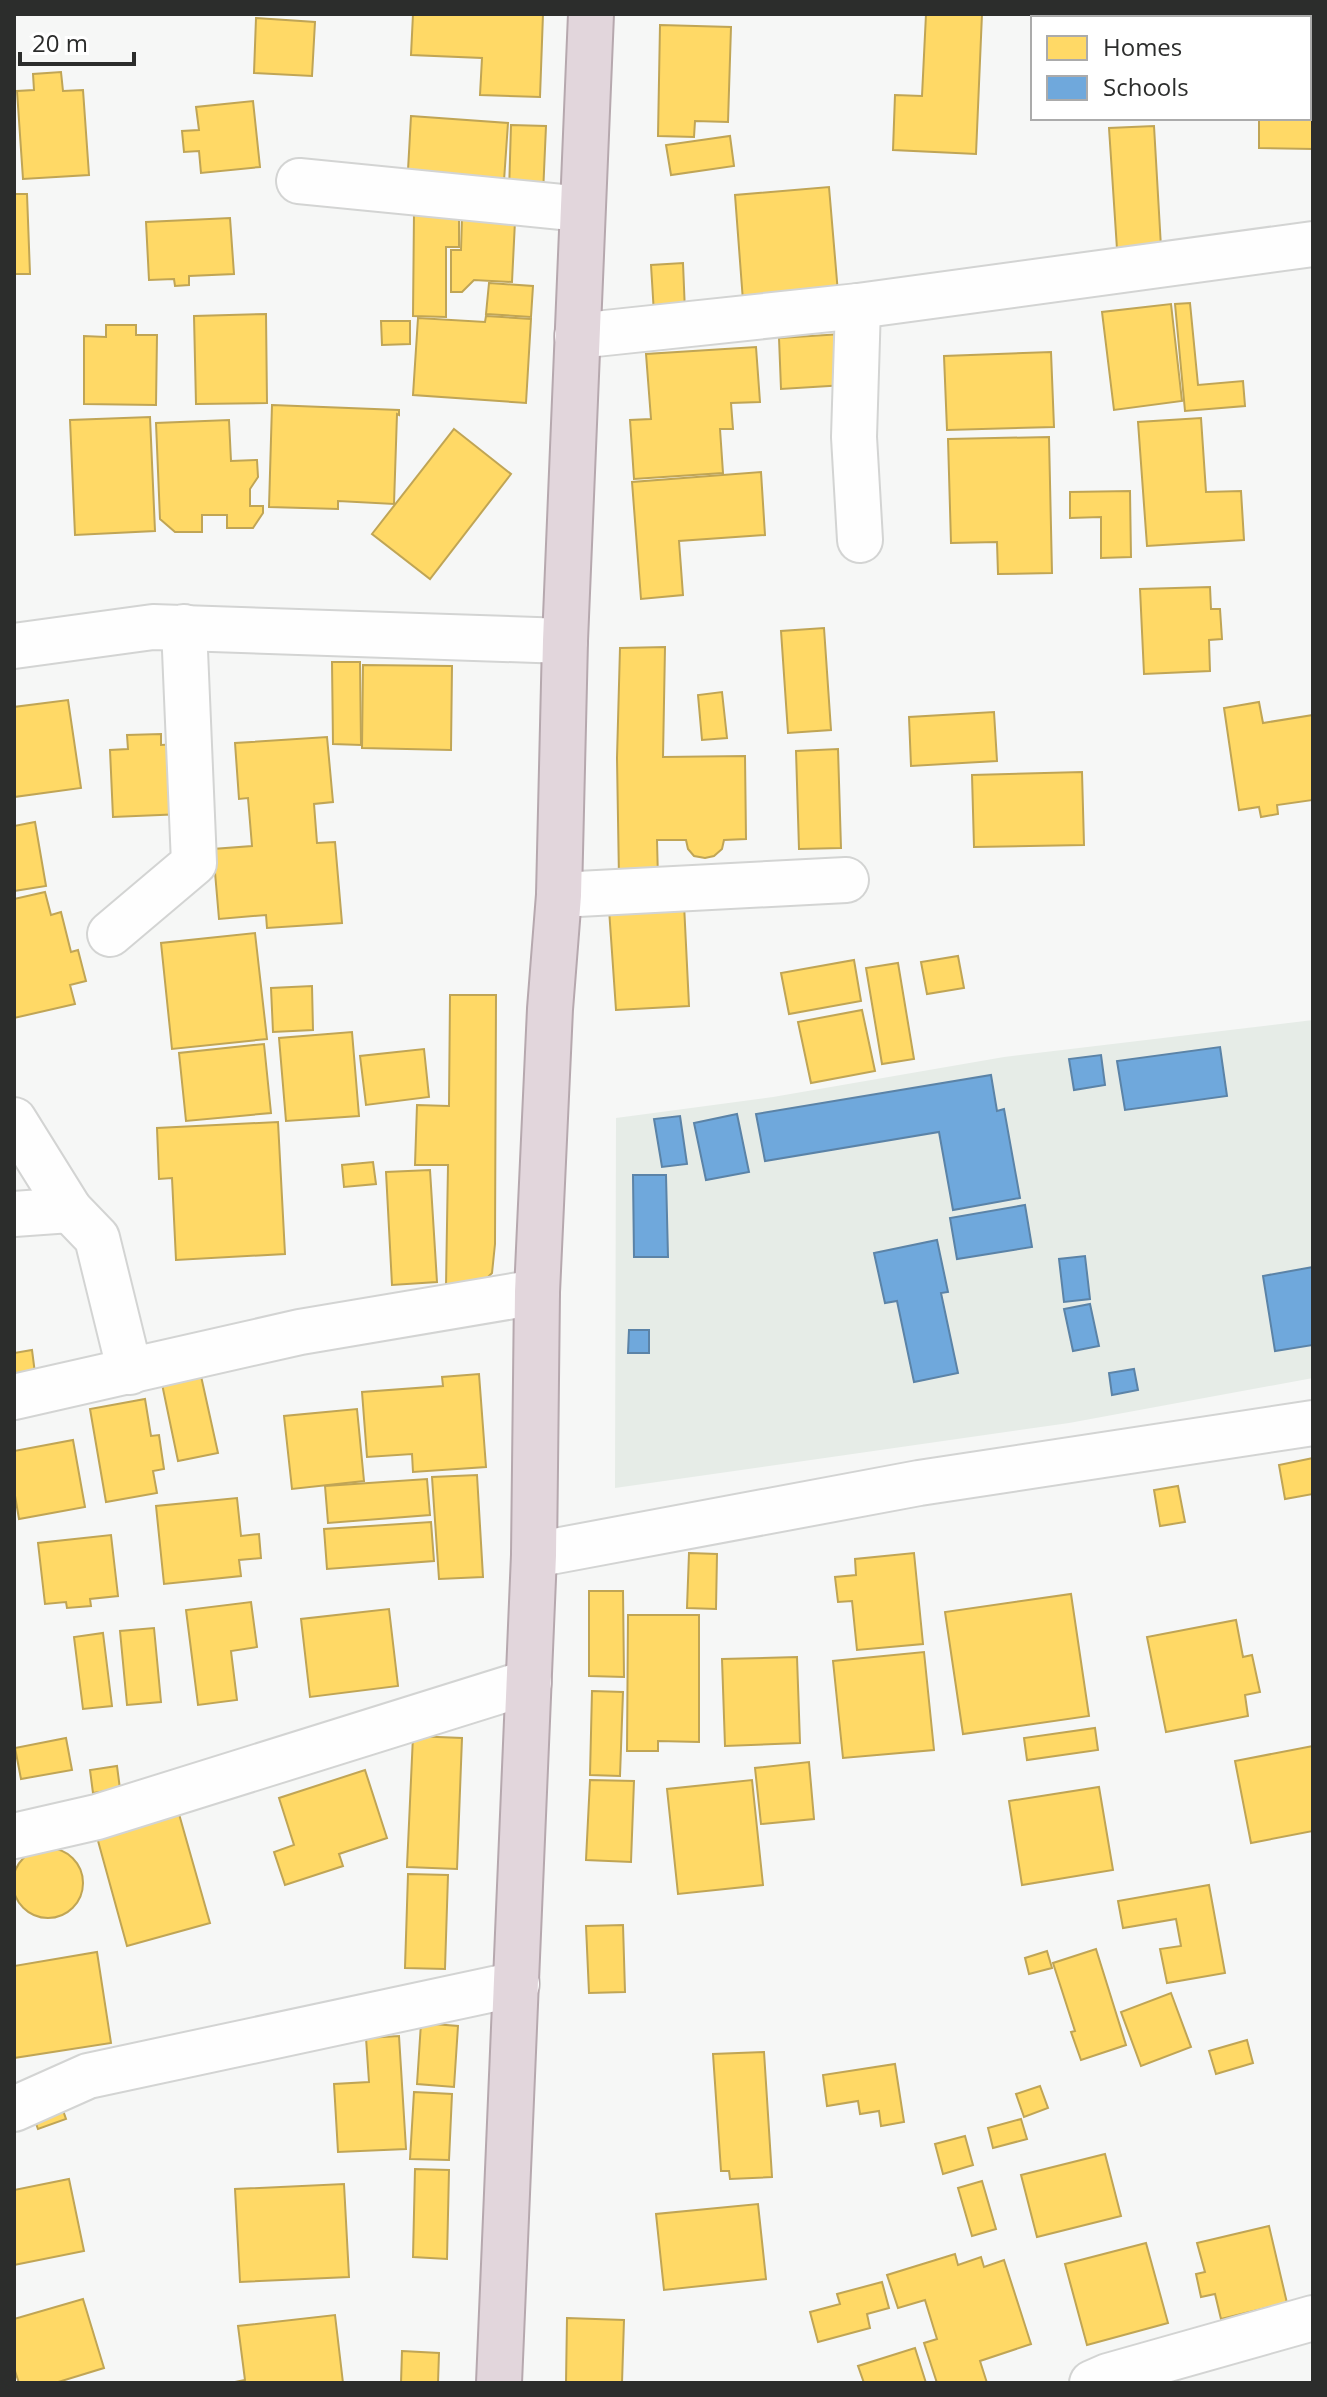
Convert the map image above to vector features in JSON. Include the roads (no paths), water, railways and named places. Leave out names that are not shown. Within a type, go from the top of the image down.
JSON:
[{"type":"highway","points":[[499,2383],[534,1555],[537,1292],[550,1009],[559,895],[565,641],[591,14]]},
{"type":"street","points":[[299,181],[582,209]]},
{"type":"street","points":[[577,336],[858,306],[1313,244]]},
{"type":"street","points":[[858,306],[854,437],[860,540]]},
{"type":"street","points":[[14,646],[153,627],[565,641]]},
{"type":"street","points":[[110,934],[194,863],[184,627]]},
{"type":"street","points":[[559,895],[846,880]]},
{"type":"street","points":[[14,1120],[70,1210],[97,1238],[130,1372]]},
{"type":"street","points":[[14,1214],[70,1210]]},
{"type":"street","points":[[14,1397],[300,1332],[537,1292]]},
{"type":"street","points":[[534,1555],[919,1483],[1313,1423]]},
{"type":"street","points":[[14,1836],[97,1817],[529,1682]]},
{"type":"street","points":[[14,2109],[88,2076],[517,1984]]},
{"type":"street","points":[[1092,2383],[1313,2318]]}]
